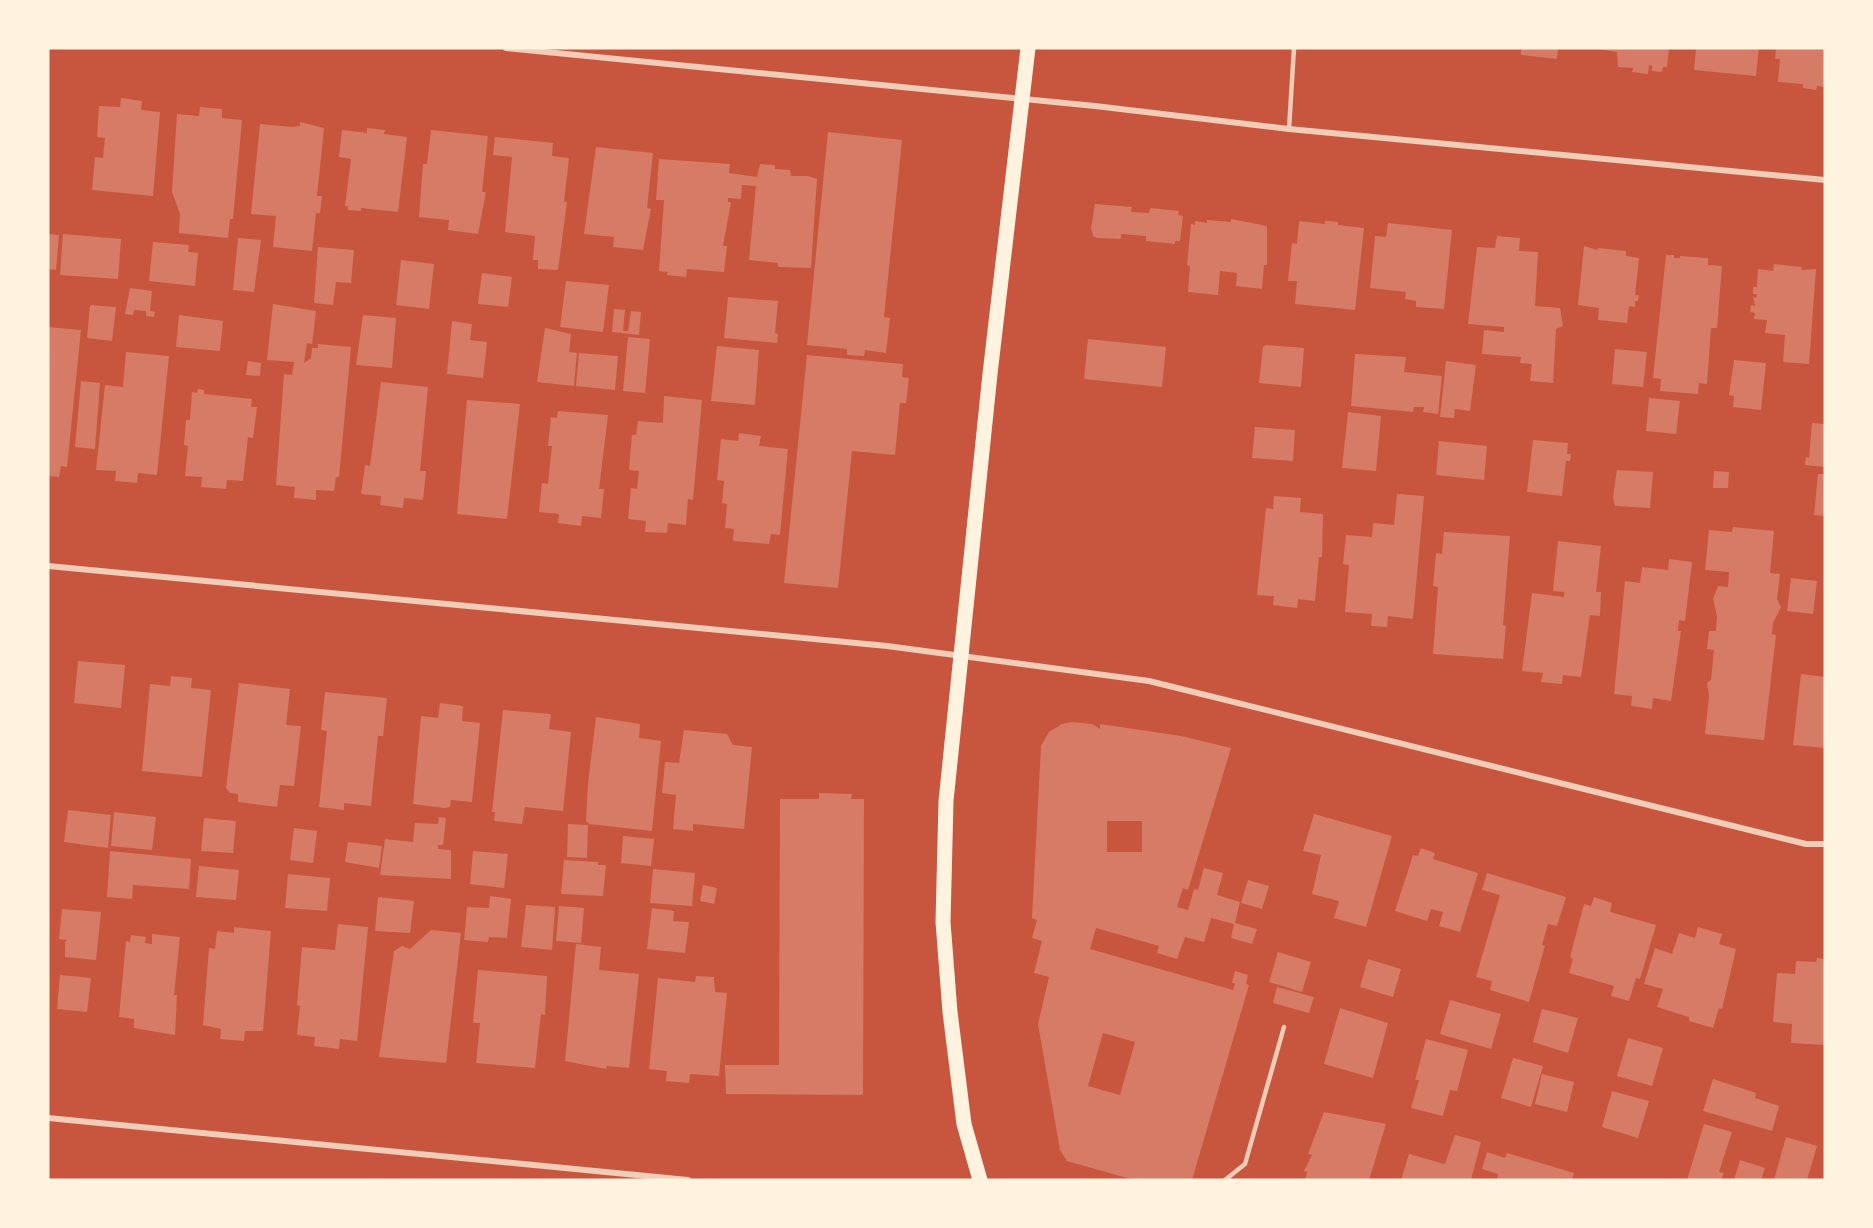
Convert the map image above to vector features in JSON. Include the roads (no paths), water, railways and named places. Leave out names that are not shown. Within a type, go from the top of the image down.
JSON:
[{"type":"main road","points":[[980,1180],[964,1124],[950,1012],[943,922],[946,801],[963,655],[990,374],[1028,48]]},
{"type":"street","points":[[506,48],[1022,98],[1289,129],[1825,180]]},
{"type":"street","points":[[48,566],[963,655],[1149,681],[1806,844],[1825,844]]},
{"type":"street","points":[[48,1118],[688,1180]]},
{"type":"lane","points":[[1289,129],[1294,48]]},
{"type":"lane","points":[[1225,1180],[1245,1164],[1284,1027]]}]
